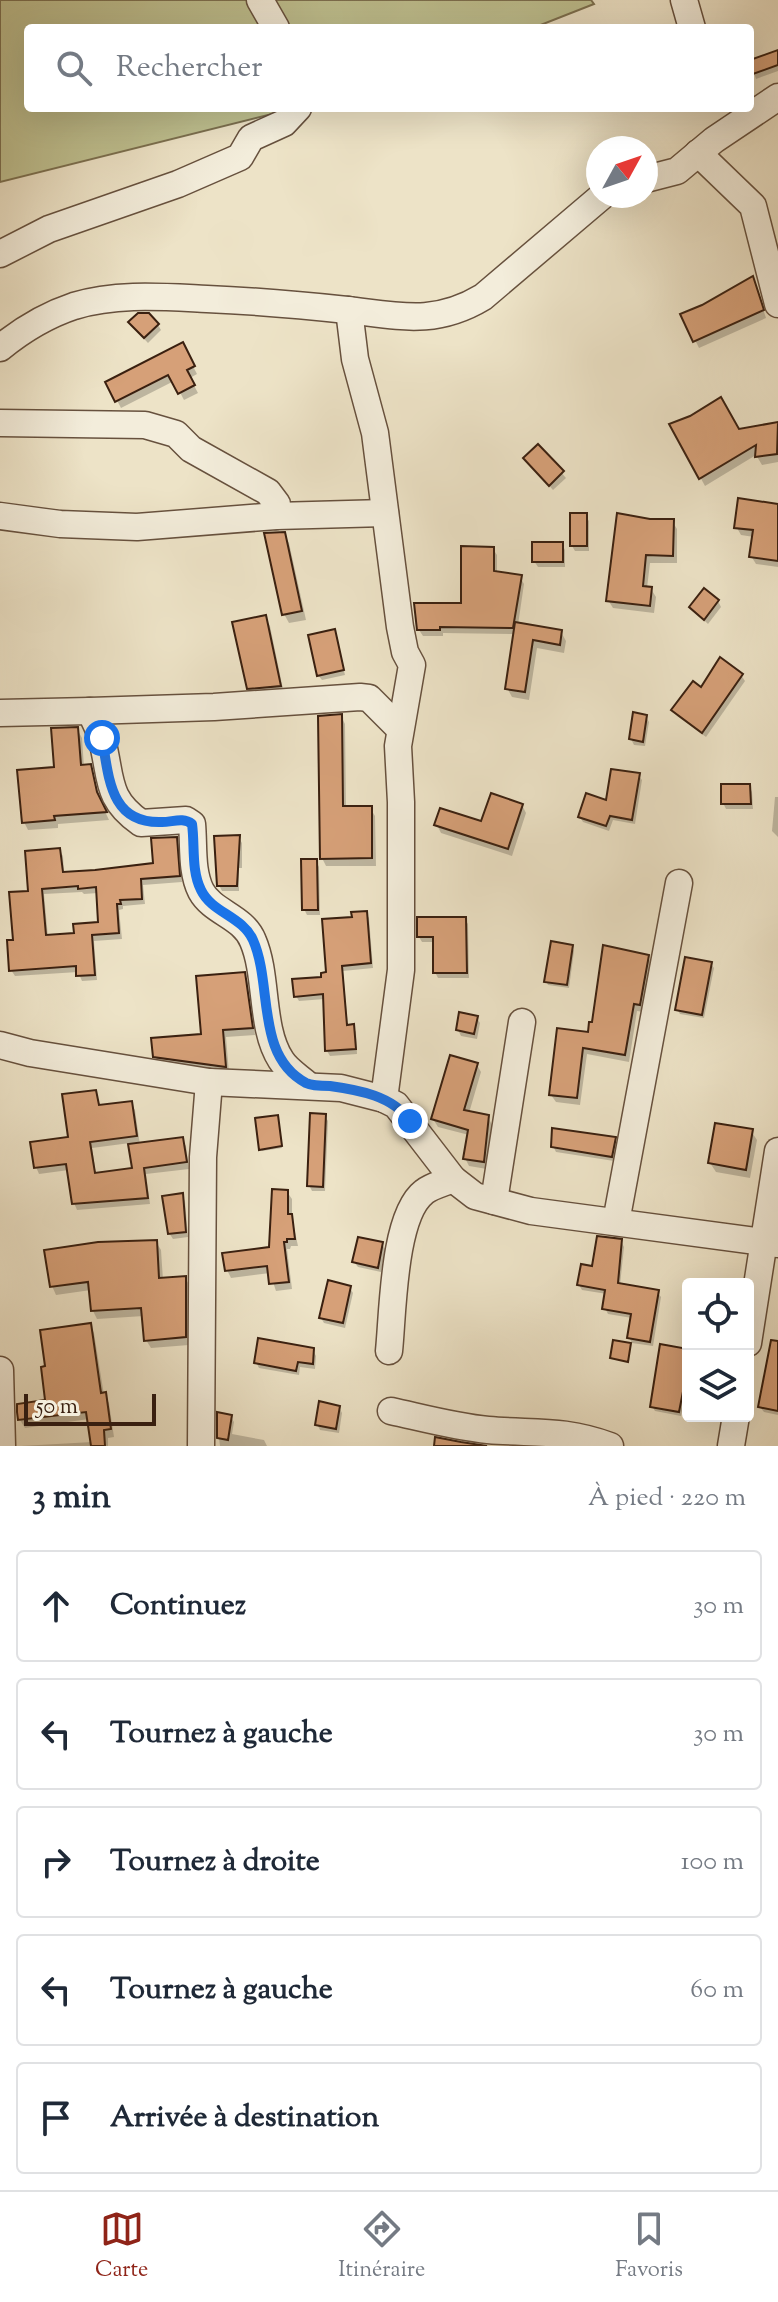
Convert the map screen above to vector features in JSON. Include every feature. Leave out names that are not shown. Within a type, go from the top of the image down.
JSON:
[{"type":"street","points":[[260,0],[274,24]]},
{"type":"street","points":[[684,0],[690,24]]},
{"type":"street","points":[[658,176],[677,171],[778,97]]},
{"type":"street","points":[[0,254],[49,229],[178,184],[240,157],[251,138],[284,123],[294,112]]},
{"type":"street","points":[[698,153],[753,206],[778,304]]},
{"type":"street","points":[[0,348],[44,319],[73,306],[105,299],[173,297],[349,310],[407,318],[437,315],[469,306],[513,273],[588,208]]},
{"type":"street","points":[[349,310],[355,359],[375,433],[400,627],[405,652],[412,665],[399,728],[401,970],[384,1099]]},
{"type":"street","points":[[0,423],[145,425],[176,434],[191,449],[268,492],[277,504],[276,516]]},
{"type":"street","points":[[0,516],[60,524],[137,527],[276,516],[385,513]]},
{"type":"street","points":[[0,713],[214,707],[360,697],[369,698],[399,728]]},
{"type":"street","points":[[90,711],[102,738],[118,804],[141,823],[186,820],[192,824],[200,889],[213,904],[247,929],[260,964],[276,1051],[282,1062],[308,1085]]},
{"type":"street","points":[[616,1222],[679,883]]},
{"type":"street","points":[[494,1201],[522,1022]]},
{"type":"street","points":[[0,1045],[30,1053],[209,1082],[341,1088],[384,1099],[402,1110],[453,1179],[475,1196],[531,1211],[772,1242]]},
{"type":"street","points":[[201,1446],[203,1157],[209,1082]]},
{"type":"street","points":[[754,1318],[772,1242],[778,1151]]},
{"type":"street","points":[[389,1351],[399,1251],[409,1208],[424,1191],[453,1179]]},
{"type":"street","points":[[0,1370],[2,1446]]},
{"type":"street","points":[[391,1411],[487,1430],[583,1436],[610,1446]]},
{"type":"street","points":[[731,1446],[735,1422]]},
{"type":"green space","points":[[0,0],[591,0],[594,4],[543,24],[24,24],[24,112],[280,112],[0,182]]},
{"type":"building","points":[[778,50],[778,65],[754,74],[754,59]]},
{"type":"building","points":[[753,276],[764,310],[693,342],[680,314]]},
{"type":"building","points":[[138,313],[149,313],[159,324],[144,338],[128,322]]},
{"type":"building","points":[[183,342],[195,366],[187,370],[195,385],[178,394],[168,375],[115,402],[105,382]]},
{"type":"building","points":[[721,397],[739,429],[778,422],[777,454],[755,457],[756,445],[699,479],[669,424],[690,416]]},
{"type":"building","points":[[538,444],[564,471],[549,486],[523,458]]},
{"type":"building","points":[[738,498],[778,504],[778,561],[749,557],[753,530],[734,528]]},
{"type":"building","points":[[570,513],[587,513],[587,546],[570,546]]},
{"type":"building","points":[[617,513],[650,519],[674,519],[673,556],[646,555],[643,586],[652,587],[650,606],[606,601]]},
{"type":"building","points":[[285,532],[302,611],[282,615],[264,533]]},
{"type":"building","points":[[532,542],[563,542],[563,562],[532,562]]},
{"type":"building","points":[[461,546],[494,547],[494,571],[522,575],[513,628],[440,627],[440,630],[417,630],[414,603],[461,603]]},
{"type":"building","points":[[704,588],[719,600],[704,620],[689,607]]},
{"type":"building","points":[[266,615],[281,686],[247,689],[232,622]]},
{"type":"building","points":[[515,622],[562,630],[560,645],[533,640],[525,692],[505,689]]},
{"type":"building","points":[[335,629],[344,670],[317,676],[308,635]]},
{"type":"building","points":[[720,657],[743,674],[702,733],[671,710],[693,681],[701,687]]},
{"type":"building","points":[[633,712],[647,715],[643,742],[629,739]]},
{"type":"building","points":[[342,714],[343,806],[372,806],[372,858],[320,859],[318,716]]},
{"type":"building","points":[[78,727],[81,765],[91,764],[97,792],[107,812],[54,816],[55,820],[22,823],[17,770],[54,767],[51,728]]},
{"type":"building","points":[[611,769],[640,773],[632,820],[610,816],[606,826],[578,817],[586,793],[606,800]]},
{"type":"building","points":[[721,784],[750,784],[751,804],[721,804]]},
{"type":"building","points":[[491,793],[523,804],[508,849],[434,825],[440,808],[481,821]]},
{"type":"building","points":[[240,835],[237,886],[217,886],[214,836]]},
{"type":"building","points":[[177,837],[180,876],[141,879],[142,899],[120,900],[121,904],[117,904],[119,933],[92,935],[95,975],[76,976],[76,966],[9,971],[7,940],[13,940],[9,892],[28,891],[25,851],[60,848],[63,872],[95,870],[153,863],[151,838]],"holes":[[[78,886],[78,889],[96,887],[98,922],[73,924],[74,933],[46,935],[42,889]]]},
{"type":"building","points":[[301,859],[317,859],[318,910],[302,910]]},
{"type":"building","points":[[367,911],[371,963],[342,966],[347,1025],[354,1024],[356,1049],[325,1051],[323,994],[294,997],[292,979],[321,977],[321,973],[326,972],[322,919],[352,917],[351,912]]},
{"type":"building","points":[[417,917],[466,917],[467,973],[433,973],[433,937],[417,937]]},
{"type":"building","points":[[551,941],[573,945],[567,985],[544,982]]},
{"type":"building","points":[[603,945],[649,955],[640,1005],[634,1004],[625,1055],[583,1048],[577,1098],[549,1095],[557,1028],[588,1032],[589,1022],[592,1022]]},
{"type":"building","points":[[685,957],[712,962],[702,1015],[675,1010]]},
{"type":"building","points":[[245,972],[253,1028],[223,1030],[226,1067],[153,1057],[151,1038],[201,1034],[196,976]]},
{"type":"building","points":[[459,1012],[478,1016],[474,1034],[456,1030]]},
{"type":"building","points":[[450,1055],[478,1063],[464,1110],[489,1115],[484,1162],[463,1159],[468,1130],[431,1119]]},
{"type":"building","points":[[96,1090],[99,1105],[132,1101],[137,1136],[90,1142],[95,1173],[132,1168],[128,1144],[183,1137],[187,1162],[144,1168],[148,1198],[72,1204],[66,1164],[34,1168],[30,1142],[68,1137],[62,1094]]},
{"type":"building","points":[[310,1113],[326,1114],[323,1187],[307,1186]]},
{"type":"building","points":[[278,1115],[282,1146],[259,1150],[255,1118]]},
{"type":"building","points":[[715,1123],[753,1129],[746,1170],[708,1163]]},
{"type":"building","points":[[552,1128],[616,1137],[612,1157],[551,1147]]},
{"type":"building","points":[[272,1189],[288,1190],[288,1214],[292,1214],[295,1239],[284,1242],[289,1282],[269,1284],[267,1266],[225,1271],[222,1253],[269,1247]]},
{"type":"building","points":[[183,1193],[186,1232],[168,1234],[162,1196]]},
{"type":"building","points":[[597,1236],[622,1239],[618,1283],[659,1290],[650,1342],[627,1338],[631,1314],[602,1309],[605,1290],[577,1285],[581,1264],[592,1266]]},
{"type":"building","points":[[358,1237],[383,1242],[378,1268],[352,1262]]},
{"type":"building","points":[[157,1240],[159,1278],[186,1276],[186,1337],[144,1341],[141,1308],[91,1311],[88,1282],[50,1287],[44,1250],[98,1242]]},
{"type":"building","points":[[328,1280],[351,1286],[343,1323],[319,1318]]},
{"type":"building","points":[[91,1323],[101,1393],[106,1392],[111,1429],[104,1430],[105,1446],[91,1446],[86,1412],[18,1420],[17,1412],[17,1404],[45,1400],[41,1367],[45,1366],[40,1330]]},
{"type":"building","points":[[258,1338],[314,1348],[313,1364],[298,1362],[296,1371],[254,1363]]},
{"type":"building","points":[[613,1340],[631,1343],[628,1362],[610,1358]]},
{"type":"building","points":[[771,1340],[778,1341],[778,1411],[758,1407]]},
{"type":"building","points":[[660,1344],[682,1348],[679,1412],[650,1407]]},
{"type":"building","points":[[319,1401],[340,1406],[336,1429],[315,1425]]},
{"type":"building","points":[[217,1412],[232,1415],[228,1440],[217,1438]]},
{"type":"building","points":[[435,1437],[461,1442],[487,1446],[434,1446]]},
{"type":"route","points":[[102,738],[114,792],[118,804],[126,812],[141,823],[186,820],[192,824],[200,889],[213,904],[239,921],[254,942],[270,1026],[282,1062],[308,1085],[341,1088],[391,1101],[410,1121]]}]
